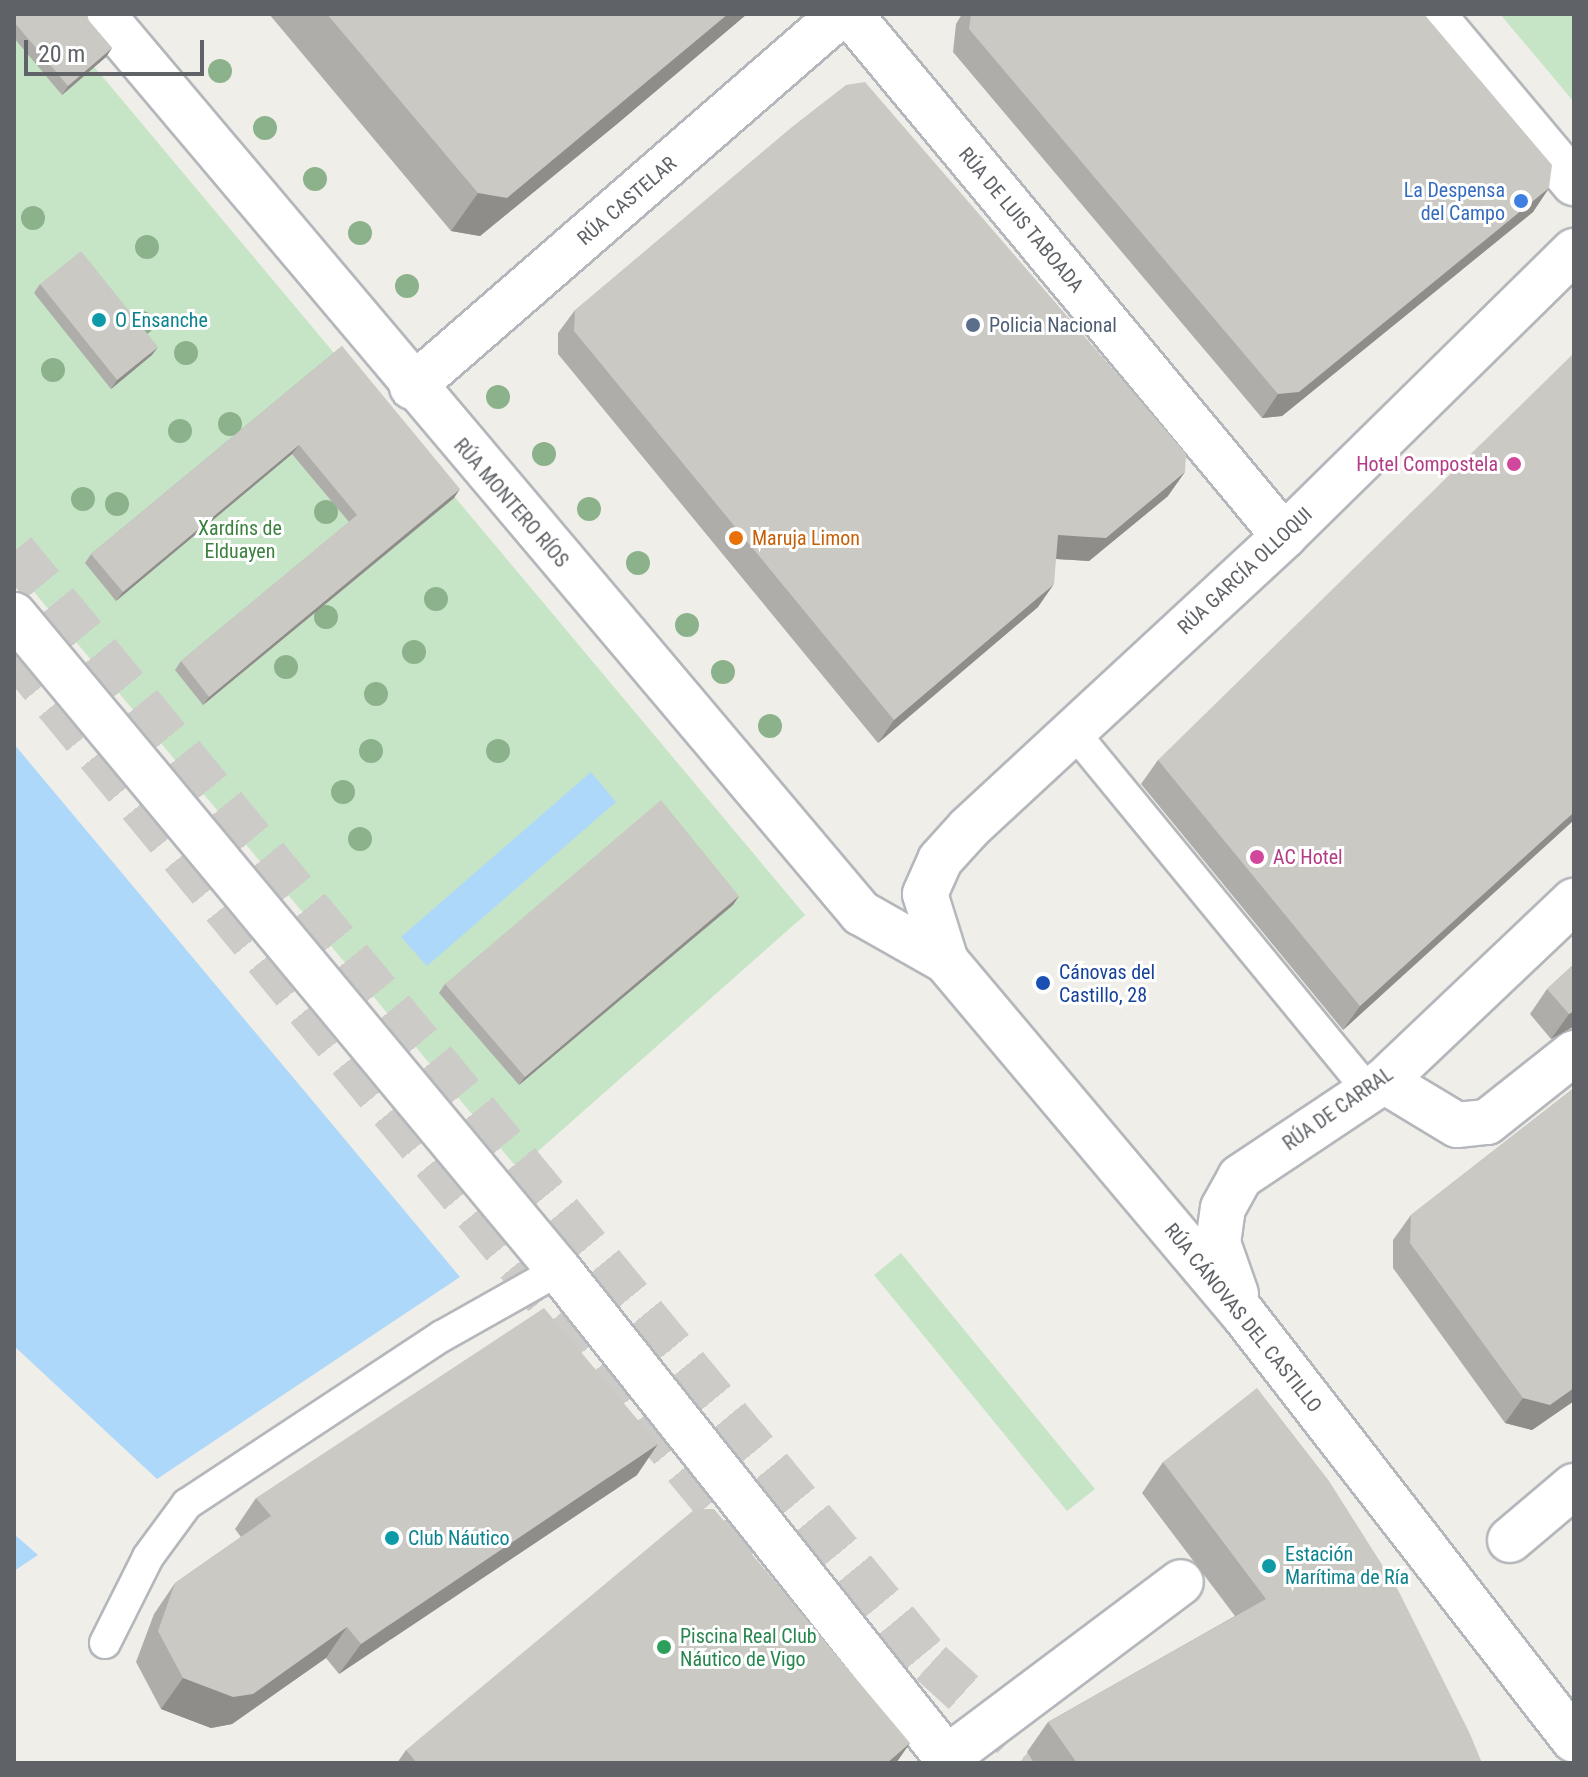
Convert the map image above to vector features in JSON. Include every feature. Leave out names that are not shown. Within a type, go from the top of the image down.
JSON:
[{"type":"street","name":"RÚA MONTERO RÍOS","points":[[102,14],[412,387],[861,913],[946,961]]},
{"type":"street","name":"RÚA CASTELAR","points":[[412,387],[841,14]]},
{"type":"street","name":"RÚA DE LUIS TABOADA","points":[[850,14],[1284,536]]},
{"type":"street","points":[[1432,14],[1574,183]]},
{"type":"street","name":"RÚA GARCÍA OLLOQUI","points":[[925,894],[959,839],[1284,536],[1574,251]]},
{"type":"street","points":[[14,615],[559,1270],[949,1760],[1181,1582]]},
{"type":"street","name":"RÚA CÁNOVAS DEL CASTILLO","points":[[925,894],[946,961],[1244,1315],[1574,1740]]},
{"type":"street","name":"RÚA DE CARRAL","points":[[1244,1315],[1218,1243],[1223,1208],[1240,1177],[1376,1086],[1574,901]]},
{"type":"street","points":[[1376,1086],[1457,1125],[1487,1122],[1574,1053]]},
{"type":"street","points":[[1510,1540],[1574,1486]]},
{"type":"lane","points":[[1073,731],[1376,1086]]},
{"type":"lane","points":[[105,1643],[148,1557],[187,1504],[442,1336],[559,1270]]},
{"type":"green space","name":"Xardíns de Elduayen","points":[[14,14],[50,14],[805,915],[518,1169],[14,568]]},
{"type":"green space","points":[[1500,14],[1574,14],[1574,102]]},
{"type":"green space","points":[[901,1253],[1095,1489],[1067,1511],[874,1275]]},
{"type":"water","points":[[14,744],[460,1277],[157,1479],[14,1346]]},
{"type":"water","points":[[591,772],[616,802],[427,966],[401,937]]},
{"type":"water","points":[[14,1534],[38,1555],[14,1571]]},
{"type":"building","points":[[14,14],[87,14],[89,21],[112,48],[68,86],[14,22]]},
{"type":"building","points":[[327,14],[728,14],[507,198],[478,193]]},
{"type":"building","points":[[971,14],[1424,14],[1552,165],[1549,188],[1299,392],[1278,394],[969,29]]},
{"type":"building","points":[[865,82],[1186,454],[1185,472],[1106,538],[1058,535],[1054,584],[894,720],[574,331],[575,310],[792,127],[846,85]]},
{"type":"building","points":[[81,251],[158,347],[117,380],[40,284]]},
{"type":"building","points":[[342,346],[460,489],[209,697],[181,661],[357,515],[299,445],[123,592],[91,554]]},
{"type":"building","points":[[1574,353],[1574,812],[1360,1006],[1158,760]]},
{"type":"building","points":[[661,800],[739,896],[525,1077],[445,984]]},
{"type":"building","points":[[1574,964],[1574,1011],[1569,1014],[1547,989]]},
{"type":"building","points":[[1574,1088],[1574,1388],[1550,1405],[1523,1398],[1410,1243],[1411,1215]]},
{"type":"building","name":"Club Náutico","points":[[544,1308],[658,1444],[361,1644],[347,1627],[253,1694],[233,1697],[183,1678],[158,1631],[175,1583],[271,1516],[256,1498]]},
{"type":"building","name":"Estación Marítima de Ría","points":[[1257,1388],[1329,1481],[1398,1590],[1482,1763],[1077,1763],[1048,1722],[1266,1599],[1163,1462]]},
{"type":"building","name":"Piscina Real Club Náutico de Vigo","points":[[695,1509],[714,1509],[910,1743],[887,1763],[417,1763],[406,1750]]},
{"type":"tunnel","points":[[14,551],[931,1663],[1041,1763]]},
{"type":"tunnel","points":[[14,652],[770,1570]]},
{"type":"place","name":"La Despensa del Campo","points":[[1521,201]]},
{"type":"place","name":"O Ensanche","points":[[99,320]]},
{"type":"place","name":"Policia Nacional","points":[[973,325]]},
{"type":"place","name":"Hotel Compostela","points":[[1514,464]]},
{"type":"place","name":"Maruja Limon","points":[[736,538]]},
{"type":"place","name":"AC Hotel","points":[[1257,857]]},
{"type":"place","name":"Cánovas del Castillo, 28","points":[[1043,983]]},
{"type":"place","name":"Club Náutico","points":[[392,1538]]},
{"type":"place","name":"Estación Marítima de Ría","points":[[1269,1566]]},
{"type":"place","name":"Piscina Real Club Náutico de Vigo","points":[[664,1647]]}]
